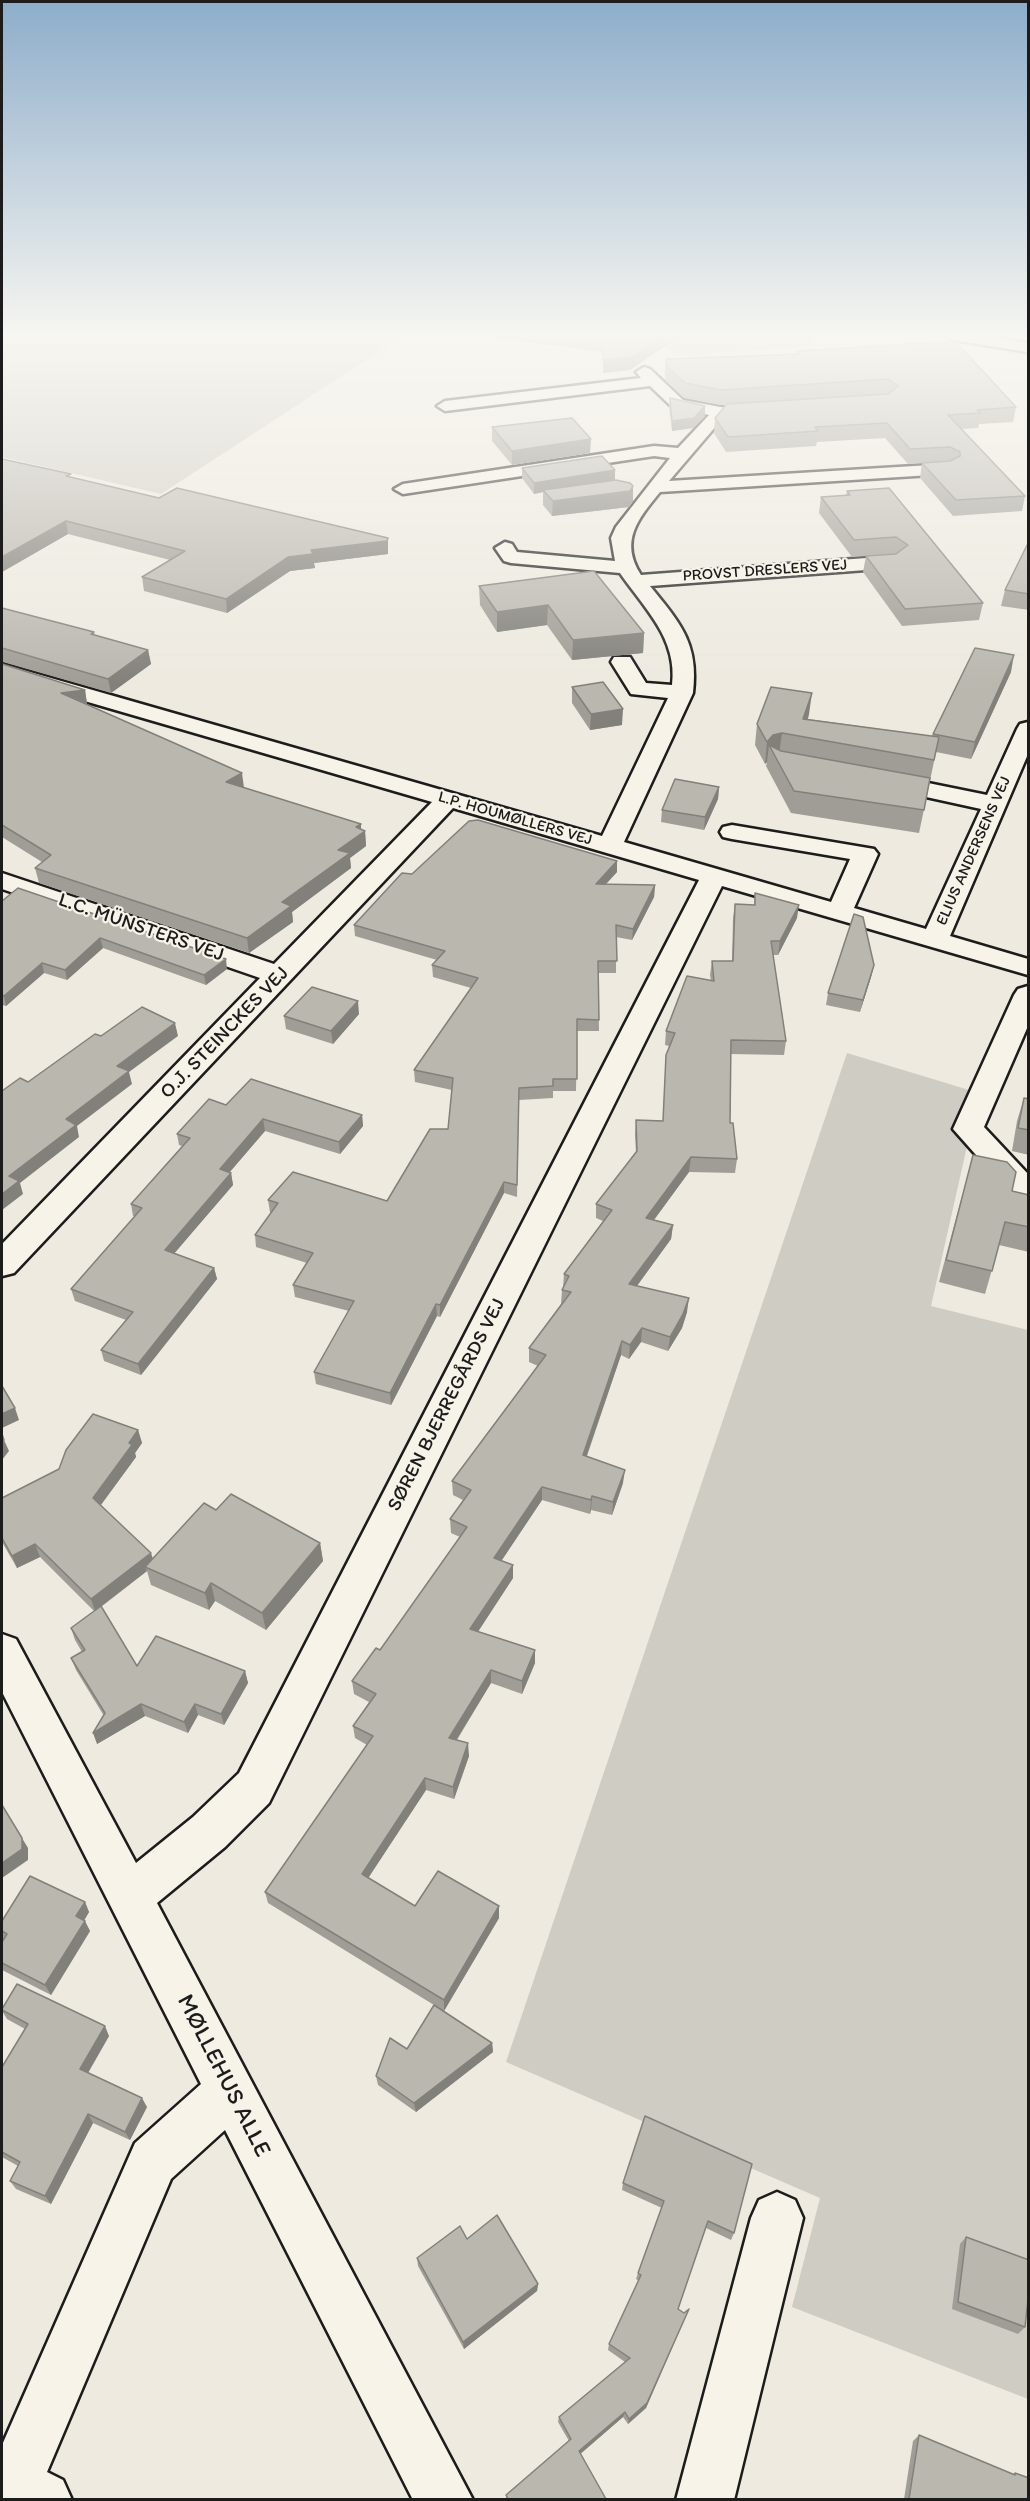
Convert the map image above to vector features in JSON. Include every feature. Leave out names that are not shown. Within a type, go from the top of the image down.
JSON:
[{"type":"street","points":[[404,489],[643,452],[684,454]]},
{"type":"street","points":[[609,847],[682,693],[686,678],[686,660],[675,634],[632,574],[621,552],[621,538],[627,524],[686,452]]},
{"type":"street","points":[[627,490],[947,469]]},
{"type":"street","name":"PROVST DRESLERS VEJ","points":[[505,548],[511,557],[632,574],[893,562]]},
{"type":"street","points":[[622,663],[639,689],[682,693]]},
{"type":"street","name":"L.P. HOUMØLLERS VEJ","points":[[2,670],[1029,967]]},
{"type":"street","name":"ELIUS ANDERSENS VEJ","points":[[935,940],[993,804],[1029,729]]},
{"type":"street","points":[[856,776],[993,804]]},
{"type":"street","name":"O.J. STEINCKES VEJ","points":[[2,1264],[447,800]]},
{"type":"street","points":[[732,832],[865,854],[840,911]]},
{"type":"street","name":"SØREN BJERREGÅRDS VEJ","points":[[130,1896],[209,1832],[254,1788],[714,876]]},
{"type":"street","name":"L.C. MÜNSTERS VEJ","points":[[2,880],[280,976]]},
{"type":"street","points":[[1027,1192],[968,1129],[1029,995]]},
{"type":"street","name":"MØLLEHUS ALLE","points":[[2,1652],[444,2499]]},
{"type":"street","points":[[43,2499],[13,2485],[153,2161],[231,2091]]},
{"type":"street","points":[[705,2499],[777,2218]]},
{"type":"shaded area","points":[[2,452],[226,452],[161,494],[2,457]]},
{"type":"shaded area","points":[[847,1053],[979,1093],[931,1306],[1028,1330],[1028,2399],[792,2307],[820,2198],[506,2062]]},
{"type":"building","points":[[960,452],[983,452],[1025,496],[956,500],[922,463],[950,461],[960,456]]},
{"type":"building","points":[[602,456],[615,470],[534,483],[522,468]]},
{"type":"building","points":[[2,459],[71,474],[66,476],[159,498],[177,488],[388,538],[387,541],[311,550],[313,554],[288,557],[226,599],[142,577],[185,551],[66,521],[2,557]]},
{"type":"building","points":[[616,480],[630,483],[633,486],[630,491],[553,501],[543,490]]},
{"type":"building","points":[[889,488],[983,603],[905,609],[866,556],[896,554],[908,545],[896,537],[854,540],[821,497],[850,495],[847,491]]},
{"type":"building","points":[[1029,541],[1029,594],[1005,590]]},
{"type":"building","points":[[594,571],[644,633],[573,640],[548,605],[497,612],[479,586]]},
{"type":"building","points":[[2,608],[94,632],[91,634],[148,650],[108,679],[2,648]]},
{"type":"building","points":[[975,648],[1014,655],[975,742],[933,734]]},
{"type":"building","points":[[2,664],[85,690],[61,693],[242,773],[226,782],[361,824],[356,827],[365,831],[338,850],[350,853],[282,902],[291,906],[247,938],[35,868],[51,855],[2,825]]},
{"type":"building","points":[[603,682],[623,709],[591,714],[572,687]]},
{"type":"building","points":[[771,687],[812,693],[803,719],[939,737],[934,760],[782,733],[773,735],[767,742],[757,724]]},
{"type":"building","points":[[769,745],[781,751],[930,778],[924,810],[794,791]]},
{"type":"building","points":[[675,779],[719,787],[705,817],[662,810]]},
{"type":"building","points":[[478,820],[617,861],[596,884],[655,885],[633,929],[616,925],[617,961],[598,961],[599,1020],[577,1019],[577,1079],[553,1079],[553,1086],[519,1088],[517,1185],[504,1182],[440,1305],[436,1304],[390,1393],[314,1372],[354,1301],[293,1285],[313,1253],[255,1235],[278,1203],[268,1200],[293,1172],[387,1201],[430,1129],[448,1129],[453,1078],[414,1070],[478,978],[432,965],[445,951],[354,925],[402,873],[412,874],[469,821]]},
{"type":"building","points":[[18,888],[226,959],[204,975],[100,938],[65,970],[42,963],[4,996],[2,995],[2,901]]},
{"type":"building","points":[[755,893],[799,905],[780,941],[771,941],[786,1041],[731,1040],[730,1123],[733,1123],[737,1159],[691,1157],[646,1218],[673,1225],[629,1284],[689,1298],[670,1337],[642,1328],[630,1345],[622,1341],[583,1455],[625,1470],[613,1502],[592,1496],[591,1500],[542,1487],[494,1558],[513,1565],[470,1629],[535,1650],[522,1681],[491,1670],[449,1738],[468,1743],[453,1787],[425,1778],[362,1874],[415,1906],[438,1871],[499,1906],[444,2000],[265,1892],[373,1736],[353,1726],[376,1694],[352,1681],[376,1648],[380,1650],[467,1527],[450,1519],[471,1490],[452,1481],[546,1355],[529,1348],[571,1292],[562,1290],[569,1276],[564,1274],[612,1210],[596,1204],[637,1151],[636,1120],[663,1121],[666,1055],[675,1033],[666,1031],[687,976],[714,981],[712,961],[733,961],[735,904],[755,905]]},
{"type":"building","points":[[854,914],[863,917],[874,965],[863,1000],[828,993]]},
{"type":"building","points":[[312,987],[358,1001],[331,1031],[284,1016]]},
{"type":"building","points":[[142,1007],[175,1023],[117,1066],[129,1071],[66,1119],[76,1125],[9,1176],[19,1181],[2,1194],[2,1091],[20,1078],[28,1082],[95,1034],[101,1036]]},
{"type":"building","points":[[251,1079],[362,1115],[339,1142],[263,1119],[220,1169],[231,1173],[165,1250],[214,1268],[138,1364],[101,1350],[133,1312],[71,1289],[142,1208],[131,1204],[190,1138],[177,1134],[209,1099],[226,1105]]},
{"type":"building","points":[[1024,1098],[1029,1099],[1029,1130],[1018,1128]]},
{"type":"building","points":[[973,1155],[1007,1162],[1016,1172],[1012,1191],[1029,1195],[1029,1227],[1005,1222],[992,1271],[946,1260]]},
{"type":"building","points":[[2,1386],[15,1408],[2,1414]]},
{"type":"building","points":[[93,1414],[138,1430],[129,1443],[132,1445],[93,1498],[151,1553],[91,1599],[35,1544],[12,1556],[2,1538],[2,1498],[59,1469],[66,1450]]},
{"type":"building","points":[[231,1494],[320,1543],[262,1613],[211,1583],[205,1593],[145,1567],[204,1503],[216,1510]]},
{"type":"building","points":[[101,1606],[137,1666],[156,1636],[245,1671],[221,1714],[195,1704],[184,1722],[141,1704],[93,1733],[105,1713],[71,1658],[85,1650],[71,1628]]},
{"type":"building","points":[[2,1805],[22,1838],[22,1849],[2,1863]]},
{"type":"building","points":[[30,1876],[85,1902],[76,1916],[85,1921],[45,1985],[2,1963],[2,1942],[7,1934],[2,1931],[2,1921]]},
{"type":"building","points":[[17,1984],[105,2026],[80,2069],[142,2098],[125,2132],[88,2114],[45,2196],[10,2181],[20,2162],[2,2152],[2,2067],[28,2024],[2,2010]]},
{"type":"building","points":[[434,2005],[492,2043],[414,2103],[376,2076],[390,2038],[407,2049]]},
{"type":"building","points":[[645,2116],[752,2164],[734,2233],[708,2221],[678,2309],[684,2313],[689,2309],[647,2403],[629,2419],[625,2412],[579,2451],[606,2499],[508,2499],[506,2495],[571,2439],[559,2417],[630,2358],[609,2344],[641,2275],[638,2273],[664,2201],[623,2183]]},
{"type":"building","points":[[497,2215],[538,2284],[463,2342],[417,2258],[460,2226],[467,2239]]},
{"type":"building","points":[[966,2237],[1029,2260],[1025,2327],[958,2302]]},
{"type":"building","points":[[919,2435],[1015,2475],[1015,2473],[1029,2478],[1029,2499],[909,2499]]}]
